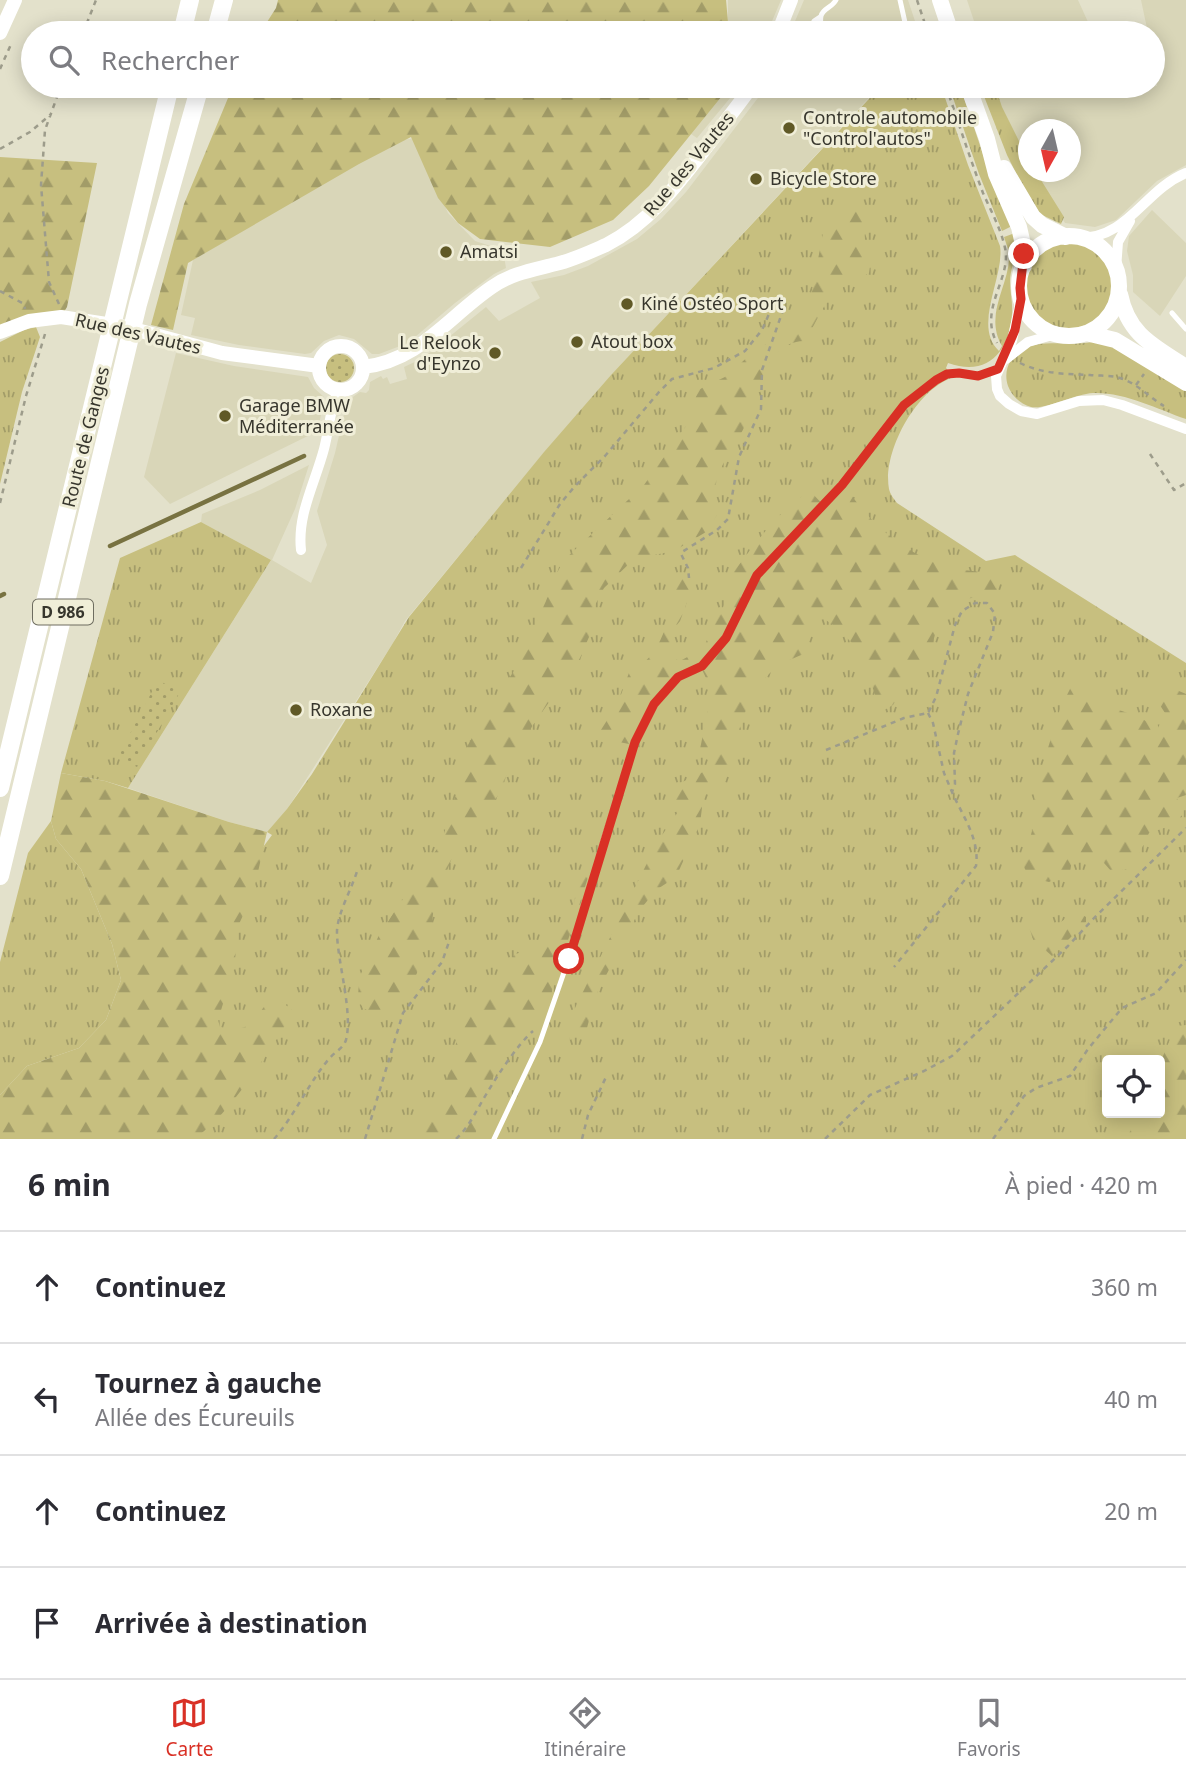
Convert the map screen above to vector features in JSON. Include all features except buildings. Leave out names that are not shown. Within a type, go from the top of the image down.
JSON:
[{"type":"main road","points":[[185,21],[190,0]]},
{"type":"main road","points":[[218,21],[224,0]]},
{"type":"main road","points":[[940,0],[947,21]]},
{"type":"main road","name":"Route de Ganges","points":[[0,876],[128,349],[129,302],[168,98]]},
{"type":"main road","name":"D 986","points":[[129,302],[196,98]]},
{"type":"main road","points":[[972,98],[996,174],[1024,243],[1024,266]]},
{"type":"main road","points":[[987,139],[1026,208],[1042,225],[1098,246],[1116,269],[1123,311],[1129,323],[1146,341],[1186,367]]},
{"type":"main road","points":[[1073,237],[1049,241],[1039,247],[1024,266],[1020,277],[1021,299],[1034,321],[1056,334],[1073,336],[1086,333],[1099,326],[1111,313],[1119,288]]},
{"type":"main road","name":"Route de Ganges","points":[[0,789],[109,344],[129,302]]},
{"type":"main road","points":[[1086,333],[1115,340],[1186,383]]},
{"type":"street","points":[[0,33],[15,0]]},
{"type":"street","points":[[783,21],[791,0]]},
{"type":"street","name":"Rue des Vautes","points":[[338,390],[354,386],[363,367],[412,352],[490,288],[508,277],[579,256],[608,244],[633,228],[681,179],[743,98]]},
{"type":"street","points":[[1073,237],[1105,234],[1136,213],[1166,183],[1186,173]]},
{"type":"street","points":[[1116,269],[1118,242],[1136,213]]},
{"type":"street","points":[[1021,299],[1015,330],[996,382],[1000,397],[1021,411],[1037,414],[1079,401],[1103,401],[1122,405],[1186,429]]},
{"type":"street","name":"Rue des Vautes","points":[[0,332],[29,321],[54,318],[126,327],[222,353],[319,366]]},
{"type":"street","points":[[1005,359],[1028,342],[1056,334]]},
{"type":"street","points":[[301,551],[303,512],[324,450],[338,390],[321,379],[319,366],[326,352],[341,346],[356,352],[363,367]]},
{"type":"lane","points":[[814,21],[833,6],[836,0]]},
{"type":"lane","points":[[900,0],[905,21]]},
{"type":"lane","points":[[820,17],[820,21]]},
{"type":"lane","points":[[1172,313],[1186,328]]},
{"type":"lane","points":[[494,1139],[521,1086],[545,1026],[582,920],[604,838],[635,742],[654,704],[678,677],[702,666],[726,638],[757,575],[842,485],[904,405],[947,374],[978,376],[1005,359]]},
{"type":"path","points":[[88,21],[96,0]]},
{"type":"path","points":[[917,0],[924,21]]},
{"type":"path","points":[[0,503],[26,396],[47,331],[60,307],[49,282],[41,185],[45,130],[56,98]]},
{"type":"path","points":[[950,98],[1005,248],[1003,272],[994,296],[992,323],[995,340],[1005,359],[1062,374],[1112,376],[1136,385],[1170,410]]},
{"type":"path","points":[[0,149],[30,132],[50,115]]},
{"type":"path","points":[[0,291],[23,304],[29,321]]},
{"type":"path","points":[[521,568],[560,504],[606,456],[659,392],[672,379],[714,368],[745,351],[762,330],[772,307],[778,303],[783,306],[762,370],[761,409],[739,457],[730,513],[725,523],[717,530],[682,552],[690,578]]},
{"type":"path","points":[[1136,385],[1149,369]]},
{"type":"path","points":[[1150,454],[1174,490],[1186,483]]},
{"type":"path","points":[[928,713],[936,697],[962,611],[975,603],[987,603],[995,614],[993,632],[971,687],[960,724],[955,745],[955,784],[952,792]]},
{"type":"path","points":[[826,750],[904,718],[928,713]]},
{"type":"path","points":[[894,967],[976,866],[978,848],[944,773],[933,723],[928,713]]},
{"type":"path","points":[[825,1139],[870,1095],[924,1072],[952,1056],[1068,946],[1186,828]]},
{"type":"path","points":[[274,1139],[285,1127],[316,1075],[330,1057],[343,1047],[346,1038],[346,1007],[337,930],[358,868]]},
{"type":"path","points":[[365,1139],[403,1013],[445,956],[450,939]]},
{"type":"path","points":[[993,1139],[1024,1096],[1036,1088],[1070,1076],[1088,1049],[1122,1008],[1156,993],[1186,960]]},
{"type":"path","points":[[456,1139],[474,1118],[488,1091],[525,1038],[545,1026]]},
{"type":"path","points":[[582,1139],[588,1115],[607,1075]]},
{"type":"shaded area","points":[[728,0],[781,0],[772,21],[728,21]]},
{"type":"shaded area","points":[[804,0],[908,0],[915,21],[795,21]]},
{"type":"shaded area","points":[[967,0],[1078,0],[1088,21],[974,21]]},
{"type":"shaded area","points":[[1141,0],[1186,0],[1186,165],[1157,181],[1116,220],[1095,227],[1065,223],[1040,182],[1081,182],[1081,119],[1018,119],[1018,144],[994,98],[1165,98],[1165,21],[1145,21]]},
{"type":"shaded area","points":[[709,98],[730,98],[697,138],[688,132]]},
{"type":"shaded area","points":[[758,98],[869,98],[613,373],[405,621],[286,811],[267,832],[128,788],[271,560],[201,522],[202,514],[260,490],[309,465],[295,509],[272,560],[311,583],[327,545],[317,511],[335,453],[347,401],[360,392],[366,393],[370,382],[381,376],[383,379],[387,377],[390,384],[407,379],[404,367],[423,358],[486,307],[499,321],[540,298],[531,282],[564,275],[588,266],[637,239],[661,219],[686,192]]},
{"type":"shaded area","points":[[415,138],[448,213],[475,241],[503,250],[506,268],[455,303],[408,343],[379,354],[372,354],[354,339],[339,335],[305,354],[191,335],[195,318],[181,315],[193,260],[391,142]]},
{"type":"shaded area","points":[[1152,210],[1186,243],[1186,276],[1160,316],[1133,292],[1133,275],[1127,251],[1129,236]]},
{"type":"shaded area","points":[[176,353],[234,366],[308,377],[314,388],[324,397],[318,431],[170,504],[144,477]]},
{"type":"green space","points":[[278,0],[726,0],[728,21],[268,21]]},
{"type":"green space","points":[[228,98],[720,98],[649,186],[613,220],[550,247],[480,239],[458,223],[438,198],[411,137],[188,263],[173,330],[151,325],[184,204]]},
{"type":"green space","points":[[870,98],[945,98],[1000,246],[988,328],[991,341],[999,351],[1002,346],[997,335],[996,312],[1008,270],[1009,256],[1004,237],[1015,233],[1016,252],[1010,281],[1010,328],[1001,350],[985,364],[974,367],[948,363],[946,368],[954,377],[940,383],[927,394],[905,423],[897,440],[888,474],[889,489],[897,503],[986,561],[1015,555],[1186,663],[1186,1139],[109,1139],[240,878],[272,835],[267,832],[312,774],[409,617],[611,375]]},
{"type":"green space","points":[[953,98],[964,98],[989,172],[1012,226],[1002,231]]},
{"type":"green space","points":[[985,98],[999,98],[1018,139],[1018,177]]},
{"type":"green space","points":[[0,157],[97,163],[67,307],[61,317],[0,332]]},
{"type":"green space","points":[[1021,182],[1042,182],[1064,217],[1061,224],[1040,214]]},
{"type":"green space","points":[[851,195],[864,205],[869,273],[835,293],[804,341],[791,343],[781,349],[766,368],[750,414],[719,474],[715,500],[717,515],[706,532],[674,551],[634,559],[604,588],[593,609],[595,623],[580,658],[510,763],[502,790],[451,860],[434,905],[430,941],[421,951],[417,973],[407,995],[389,1015],[363,1008],[358,999],[359,978],[380,933],[443,840],[449,811],[464,778],[468,745],[514,671],[564,560],[644,485],[686,426],[698,390],[727,376],[756,349],[779,338],[803,319],[812,291],[823,233]]},
{"type":"green space","points":[[1069,243],[1093,250],[1105,262],[1112,286],[1105,310],[1093,322],[1069,329],[1045,322],[1033,310],[1026,286],[1033,262],[1045,250]]},
{"type":"green space","points":[[36,327],[40,337],[22,392],[0,484],[0,342]]},
{"type":"green space","points":[[1106,343],[1186,391],[1186,419],[1129,398],[1105,393],[1085,394],[1031,407],[1023,404],[1012,393],[1006,373],[1009,363],[1018,352],[1037,345]]},
{"type":"green space","points":[[340,354],[350,358],[354,368],[350,378],[340,382],[330,378],[326,368],[330,358]]},
{"type":"green space","points":[[810,491],[828,510],[838,497],[849,491],[867,515],[892,537],[934,562],[948,567],[1002,574],[995,593],[948,603],[940,617],[925,670],[916,680],[908,682],[893,705],[881,712],[860,651],[836,627],[817,614],[808,634],[808,652],[778,665],[753,690],[732,750],[724,786],[704,791],[700,824],[676,877],[656,890],[639,911],[595,997],[587,1028],[570,1040],[567,1020],[658,841],[680,809],[670,788],[713,767],[700,749],[712,691],[699,663],[664,686],[629,744],[614,741],[599,733],[618,703],[630,670],[650,657],[663,635],[677,578],[688,579],[692,589],[680,621],[669,635],[675,649],[675,659],[680,661],[704,648],[724,606],[729,578],[747,554],[786,509]]},
{"type":"green space","points":[[201,522],[271,560],[128,788],[61,773],[120,558]]},
{"type":"green space","points":[[1075,679],[1119,710],[1158,728],[1165,713],[1156,699],[1153,680],[1186,694],[1186,795],[1177,798],[1183,814],[1173,825],[1149,833],[1132,869],[1111,871],[1098,856],[1073,854],[1070,872],[1049,882],[1029,877],[1024,867],[1024,859],[1034,824],[1034,799],[1040,774],[1060,709]]},
{"type":"green space","points":[[158,680],[180,692],[137,767],[118,757]]},
{"type":"green space","points":[[61,773],[105,781],[267,832],[253,894],[239,924],[234,968],[218,1020],[222,1034],[251,1025],[273,994],[294,1012],[234,1099],[207,1129],[193,1139],[0,1139],[0,1095],[27,1066],[79,1048],[106,1020],[121,980],[112,944],[81,869],[56,839],[51,821]]},
{"type":"green space","points":[[51,821],[56,839],[81,869],[112,944],[121,980],[106,1020],[79,1048],[27,1066],[0,1095],[0,962],[28,853]]},
{"type":"green space","points":[[584,865],[592,865],[546,1009],[537,1022],[525,1029],[496,1066],[485,1110],[473,1139],[409,1139],[435,1115],[462,1020],[493,985],[515,954],[539,948],[562,934],[572,916],[579,877]]},
{"type":"green space","points":[[1076,911],[1086,917],[1086,922],[1052,956],[1043,948],[1036,948],[1029,927],[1037,918],[1041,922],[1042,932],[1047,932]]},
{"type":"green space","points":[[1186,1025],[1186,1139],[1143,1139],[1128,1136],[1136,1118],[1165,1118],[1163,1055],[1176,1026]]},
{"type":"waterway","points":[[110,546],[304,456]]},
{"type":"waterway","points":[[0,596],[4,594]]},
{"type":"place","name":"Controle automobile \"Control'autos\"","points":[[789,128]]},
{"type":"place","name":"Bicycle Store","points":[[756,179]]},
{"type":"place","name":"Amatsi","points":[[446,252]]},
{"type":"place","name":"Kiné Ostéo Sport","points":[[627,304]]},
{"type":"place","name":"Atout box","points":[[577,342]]},
{"type":"place","name":"Le Relook d'Eynzo","points":[[495,353]]},
{"type":"place","name":"Garage BMW Méditerranée","points":[[225,416]]},
{"type":"place","name":"Roxane","points":[[296,710]]},
{"type":"route","points":[[569,959],[635,742],[654,704],[678,677],[702,666],[726,638],[757,575],[842,485],[904,405],[947,374],[978,376],[998,369],[1004,361],[1015,330],[1021,299],[1020,277],[1024,254]]}]
